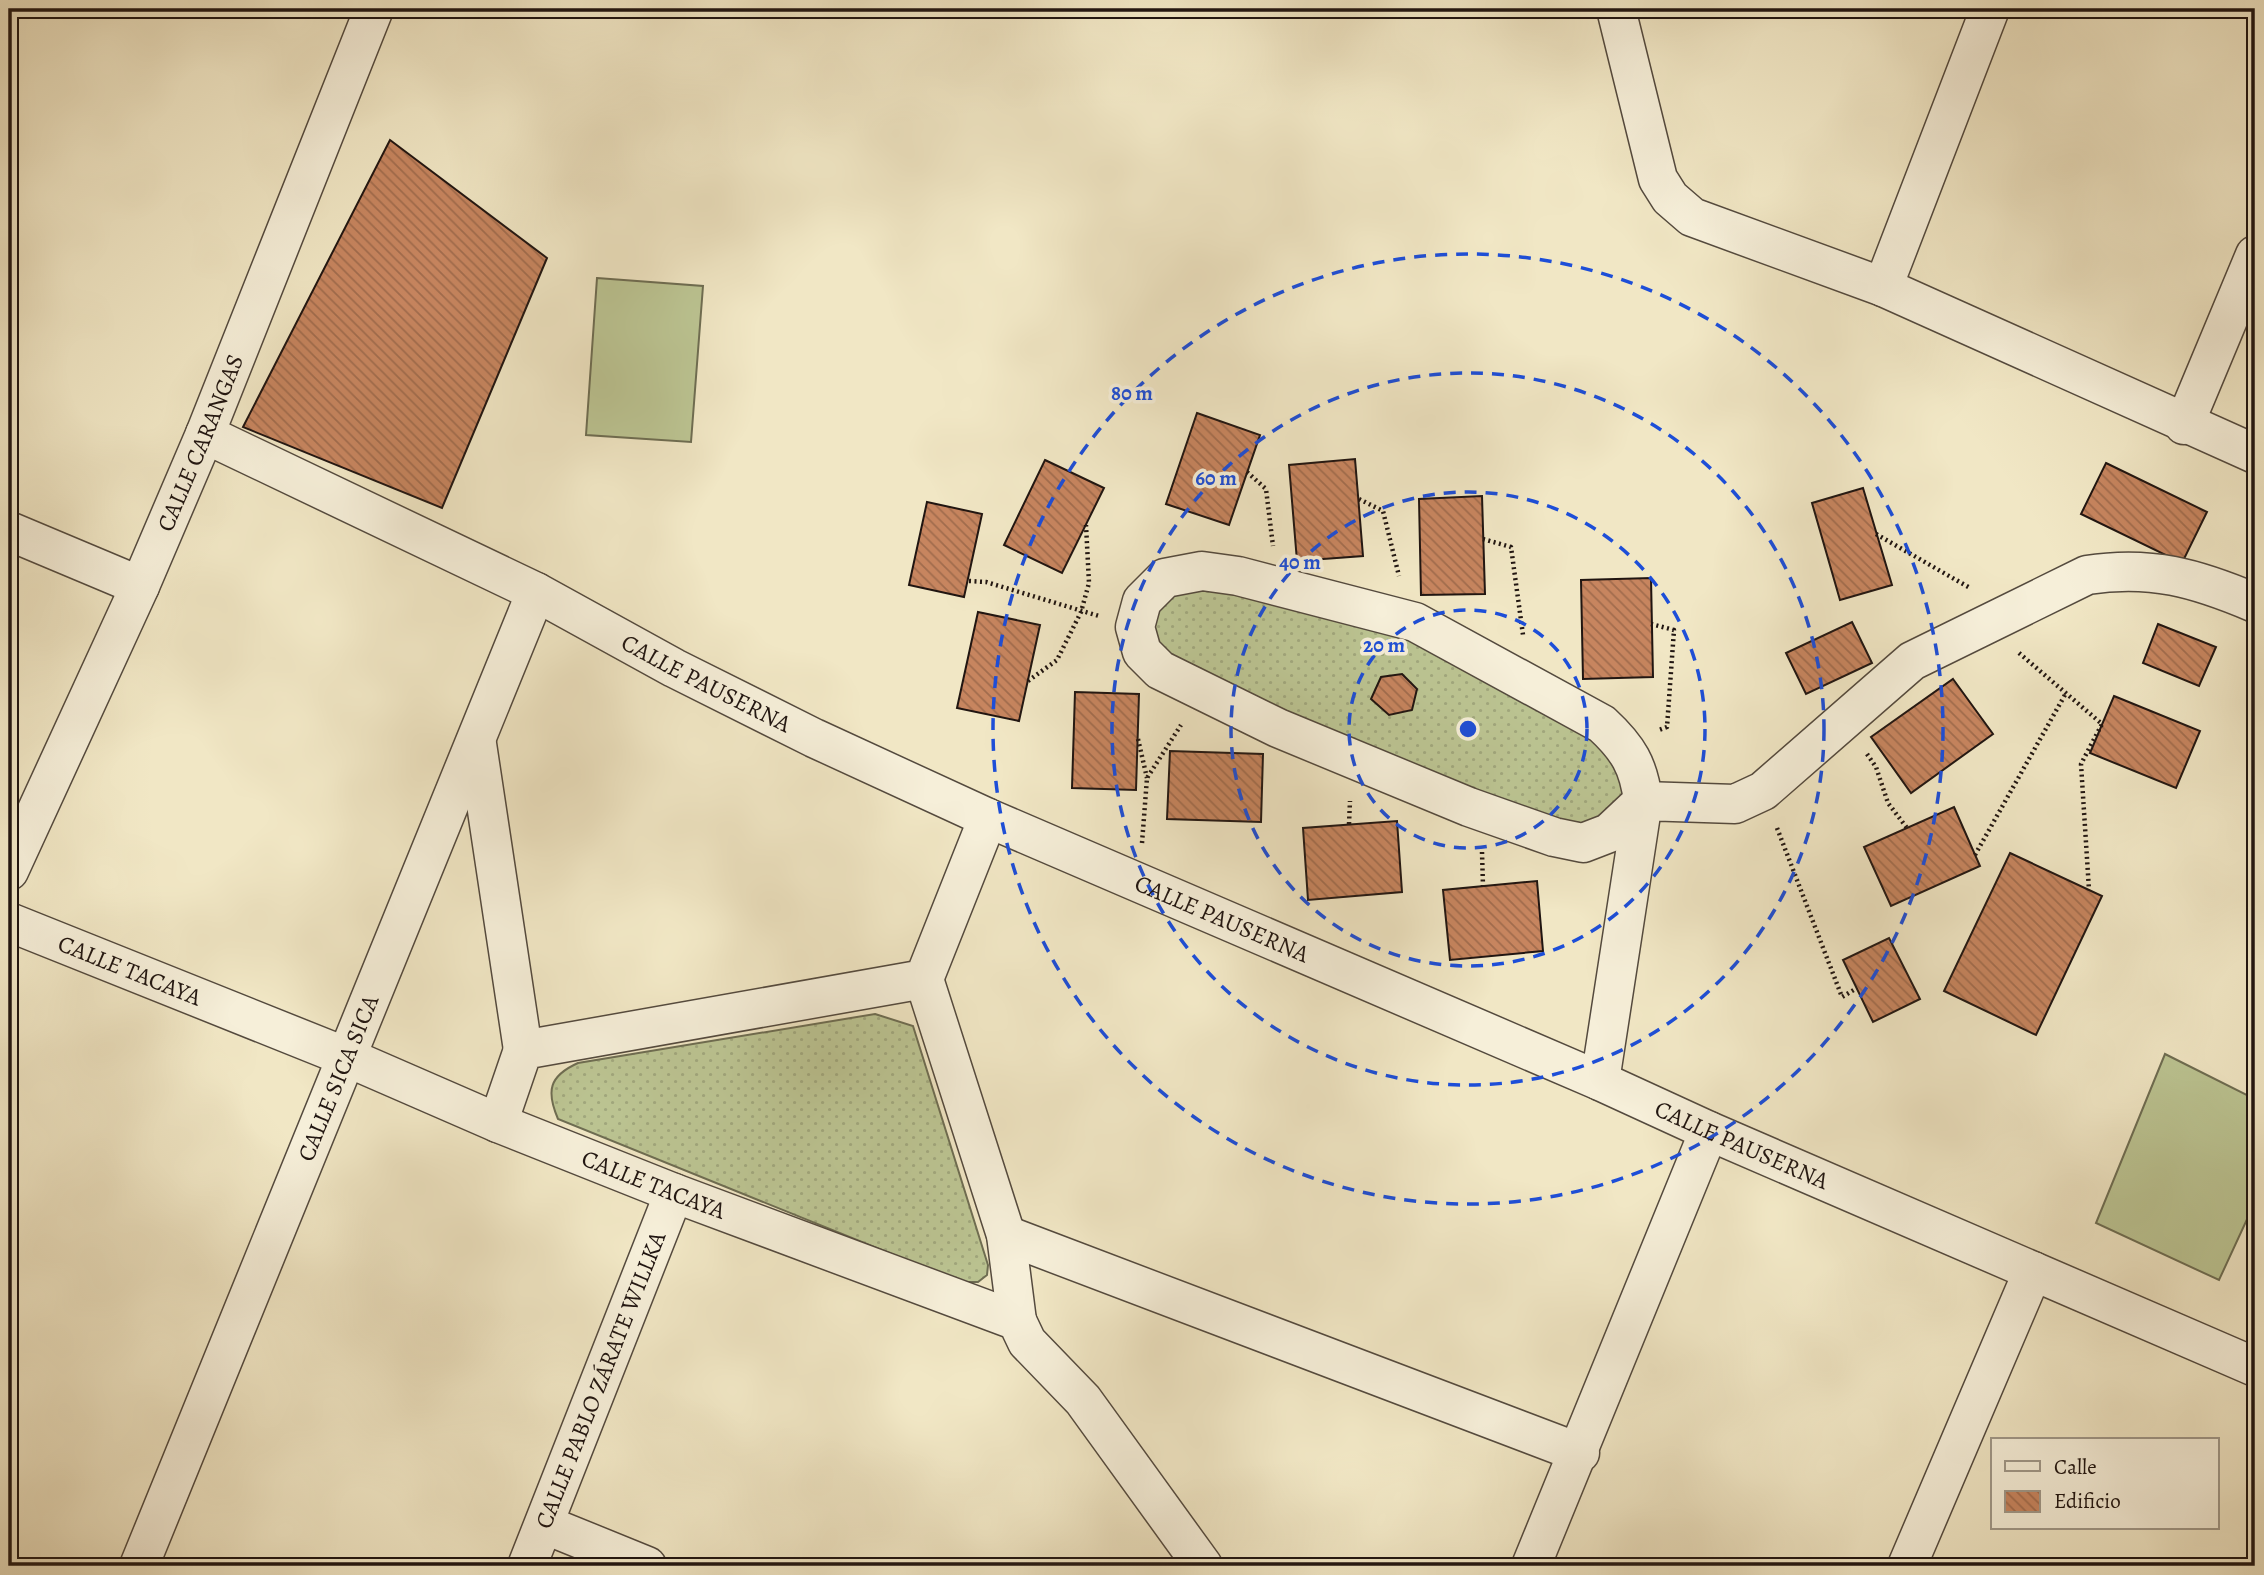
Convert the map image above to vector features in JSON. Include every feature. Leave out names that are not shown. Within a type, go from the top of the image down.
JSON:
[{"type":"street","name":"CALLE CARANGAS","points":[[9,871],[140,586],[205,434],[374,9]]},
{"type":"street","points":[[1616,9],[1658,178],[1670,198],[1692,216],[1883,287],[2184,425],[2255,454]]},
{"type":"street","points":[[1883,287],[1990,9]]},
{"type":"street","points":[[2184,425],[2255,255]]},
{"type":"street","name":"CALLE PAUSERNA","points":[[205,434],[537,592],[674,668],[802,732],[988,818],[1601,1081],[1709,1131],[2255,1367]]},
{"type":"street","points":[[9,531],[140,586]]},
{"type":"street","points":[[1601,1081],[1643,801],[1640,780],[1625,744],[1602,724],[1410,620],[1278,586],[1202,571],[1165,578],[1142,601],[1135,625],[1142,652],[1160,670],[1278,729],[1469,807],[1554,837],[1583,843],[1609,833],[1643,801],[1735,804],[1763,791],[1840,720],[1912,660],[2087,575],[2119,570],[2157,571],[2211,584],[2255,603]]},
{"type":"street","name":"CALLE SICA SICA","points":[[139,1566],[344,1056],[477,743],[537,592]]},
{"type":"street","points":[[477,743],[523,1050],[498,1123]]},
{"type":"street","points":[[988,818],[924,979],[1006,1235],[1017,1321],[1027,1342],[1083,1400],[1203,1566]]},
{"type":"street","name":"CALLE TACAYA","points":[[9,922],[344,1056],[498,1123],[674,1193],[1017,1321]]},
{"type":"street","points":[[523,1050],[924,979]]},
{"type":"street","points":[[1531,1566],[1580,1453],[1709,1131]]},
{"type":"street","name":"CALLE PABLO ZÁRATE WILLKA","points":[[527,1566],[546,1525],[674,1193]]},
{"type":"street","points":[[1006,1235],[1580,1453]]},
{"type":"street","points":[[1908,1566],[2033,1271]]},
{"type":"street","points":[[546,1525],[647,1566]]},
{"type":"path","points":[[1247,472],[1266,489],[1278,586]]},
{"type":"path","points":[[1359,499],[1383,511],[1410,620]]},
{"type":"path","points":[[1028,681],[1057,660],[1081,612],[1089,583],[1086,524]]},
{"type":"path","points":[[1876,534],[1996,617],[2066,692],[2102,724],[2081,764],[2089,890]]},
{"type":"path","points":[[1483,538],[1511,547],[1529,684]]},
{"type":"path","points":[[969,581],[986,582],[1081,612],[1135,625]]},
{"type":"path","points":[[1625,744],[1667,727],[1674,630],[1651,624]]},
{"type":"path","points":[[1147,778],[1203,692]]},
{"type":"path","points":[[1975,855],[2066,692]]},
{"type":"path","points":[[1840,720],[1876,767],[1888,803],[1907,828]]},
{"type":"path","points":[[1134,881],[1142,845],[1147,778],[1138,740]]},
{"type":"path","points":[[1763,791],[1842,998],[1857,988]]},
{"type":"green space","points":[[597,278],[703,286],[691,442],[586,435]]},
{"type":"green space","points":[[1181,585],[1363,615],[1608,742],[1627,799],[1577,837],[1172,663],[1152,639],[1157,603]]},
{"type":"green space","points":[[875,1014],[913,1026],[988,1265],[987,1275],[978,1282],[961,1282],[558,1119],[554,1109],[551,1092],[556,1079],[578,1063]]},
{"type":"green space","points":[[2165,1054],[2255,1099],[2255,1202],[2219,1280],[2096,1223]]},
{"type":"building","points":[[390,140],[547,258],[442,508],[243,427]]},
{"type":"building","points":[[1197,413],[1260,435],[1229,525],[1166,504]]},
{"type":"building","points":[[1355,459],[1363,556],[1297,561],[1289,465]]},
{"type":"building","points":[[1045,460],[1104,488],[1062,573],[1004,545]]},
{"type":"building","points":[[2106,463],[2207,512],[2182,563],[2081,514]]},
{"type":"building","points":[[1863,488],[1892,585],[1840,600],[1812,503]]},
{"type":"building","points":[[1482,496],[1485,594],[1421,595],[1419,499]]},
{"type":"building","points":[[927,502],[982,514],[964,597],[909,585]]},
{"type":"building","points":[[1651,578],[1653,677],[1583,679],[1581,580]]},
{"type":"building","points":[[978,612],[1040,625],[1019,721],[957,708]]},
{"type":"building","points":[[1852,622],[1872,663],[1806,694],[1786,653]]},
{"type":"building","points":[[2158,624],[2216,647],[2199,686],[2143,663]]},
{"type":"building","points":[[1402,674],[1417,689],[1412,710],[1389,715],[1371,699],[1381,677]]},
{"type":"building","points":[[1953,679],[1993,734],[1911,793],[1871,737]]},
{"type":"building","points":[[1075,692],[1139,694],[1136,790],[1072,788]]},
{"type":"building","points":[[2114,696],[2200,731],[2176,788],[2090,753]]},
{"type":"building","points":[[1170,751],[1263,754],[1261,822],[1167,819]]},
{"type":"building","points":[[1954,807],[1980,866],[1891,906],[1864,847]]},
{"type":"building","points":[[1397,821],[1402,892],[1308,900],[1303,828]]},
{"type":"building","points":[[2010,853],[2102,896],[2036,1035],[1944,991]]},
{"type":"building","points":[[1537,881],[1543,951],[1450,960],[1443,890]]},
{"type":"building","points":[[1889,938],[1920,999],[1873,1022],[1843,960]]}]
